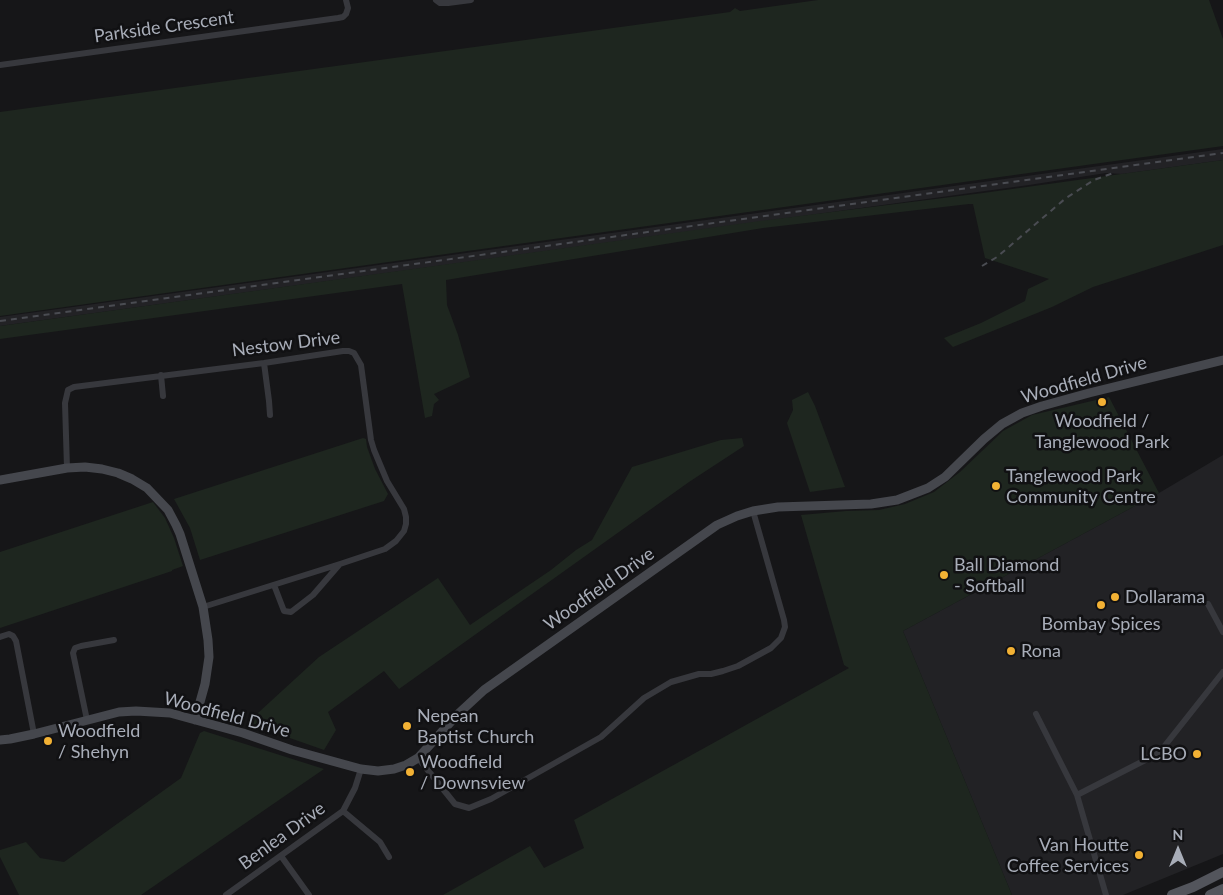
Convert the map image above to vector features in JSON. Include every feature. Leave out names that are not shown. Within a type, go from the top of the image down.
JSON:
[{"type":"main road","points":[[1172,895],[1223,872]]},
{"type":"main road","points":[[1210,895],[1223,889]]},
{"type":"street","name":"Parkside Crescent","points":[[0,65],[338,18],[346,14],[348,8],[346,0]]},
{"type":"street","points":[[436,0],[440,3],[448,3],[471,0]]},
{"type":"street","name":"Nestow Drive","points":[[66,468],[65,403],[68,390],[74,387],[343,350],[354,353],[361,364],[371,440],[387,481],[404,509],[406,517],[404,531],[396,541],[384,549],[203,607]]},
{"type":"street","name":"Woodfield Drive","points":[[0,740],[34,734],[119,712],[170,713],[361,769],[378,771],[394,769],[418,758],[458,714],[484,690],[717,525],[753,511],[778,507],[872,504],[897,500],[928,488],[945,477],[1002,424],[1022,413],[1089,393],[1223,360]]},
{"type":"street","points":[[264,362],[270,415]]},
{"type":"street","points":[[161,375],[163,396]]},
{"type":"street","points":[[0,480],[66,468],[85,467],[118,473],[132,479],[147,488],[168,510],[176,525],[203,607],[208,640],[209,657],[205,684],[195,720]]},
{"type":"street","points":[[418,758],[455,804],[469,808],[490,799],[600,737],[644,698],[671,682],[738,666],[771,648],[781,638],[785,627],[753,511]]},
{"type":"street","points":[[274,585],[284,611],[292,612],[313,595],[340,564]]},
{"type":"street","points":[[1208,604],[1223,632]]},
{"type":"street","points":[[0,637],[8,634],[13,636],[16,641],[34,734]]},
{"type":"street","points":[[86,720],[73,653],[76,648],[81,646],[114,640]]},
{"type":"street","points":[[1077,795],[1159,753],[1223,672]]},
{"type":"street","points":[[1036,714],[1077,795],[1106,895]]},
{"type":"street","name":"Benlea Drive","points":[[226,895],[343,811],[355,788],[361,769]]},
{"type":"street","points":[[343,811],[380,842],[389,857]]},
{"type":"street","points":[[281,856],[309,895]]},
{"type":"shaded area","points":[[818,0],[1209,0],[1223,39],[1223,146],[0,316],[0,112],[730,12],[735,8],[740,11]]},
{"type":"shaded area","points":[[1223,149],[1223,160],[1122,174],[1106,173],[0,326],[0,317]]},
{"type":"shaded area","points":[[1223,160],[1223,245],[1093,287],[1052,307],[953,347],[944,338],[981,323],[1025,301],[1028,289],[1049,279],[985,258],[973,204],[763,228],[446,280],[447,305],[470,377],[434,394],[439,400],[434,404],[432,416],[425,418],[402,284],[0,339],[0,326],[760,221]]},
{"type":"shaded area","points":[[808,392],[845,487],[810,492],[787,423],[793,410],[792,400]]},
{"type":"shaded area","points":[[1109,397],[1159,493],[903,631],[1012,895],[443,895],[530,846],[544,868],[584,848],[574,820],[849,668],[844,665],[801,515],[879,510],[905,504],[934,492],[960,472],[1003,431],[1032,415]]},
{"type":"shaded area","points":[[363,438],[366,439],[375,469],[388,494],[384,501],[200,560],[190,528],[174,499]]},
{"type":"shaded area","points":[[742,438],[744,446],[689,482],[399,689],[384,671],[328,712],[336,730],[324,750],[247,723],[319,657],[438,578],[470,625],[592,540],[632,467],[721,440]]},
{"type":"shaded area","points":[[1223,455],[1223,854],[1123,895],[1012,895],[903,631],[1159,493]]},
{"type":"shaded area","points":[[153,502],[165,518],[183,566],[0,628],[0,552]]},
{"type":"shaded area","points":[[204,731],[324,769],[141,895],[19,895],[0,857],[0,850],[26,842],[40,858],[64,862],[181,778],[200,733]]},
{"type":"railway","points":[[0,321],[1223,153]]},
{"type":"railway","points":[[982,266],[997,257],[1066,198],[1094,180],[1116,172]]},
{"type":"place","name":"Woodfield / Tanglewood Park","points":[[1102,402]]},
{"type":"place","name":"Tanglewood Park Community Centre","points":[[996,486]]},
{"type":"place","name":"Ball Diamond - Softball","points":[[944,575]]},
{"type":"place","name":"Dollarama","points":[[1115,597]]},
{"type":"place","name":"Bombay Spices","points":[[1101,605]]},
{"type":"place","name":"Rona","points":[[1011,651]]},
{"type":"place","name":"Nepean Baptist Church","points":[[407,726]]},
{"type":"place","name":"Woodfield / Shehyn","points":[[48,741]]},
{"type":"place","name":"LCBO","points":[[1197,754]]},
{"type":"place","name":"Woodfield / Downsview","points":[[410,772]]},
{"type":"place","name":"Van Houtte Coffee Services","points":[[1139,855]]}]
